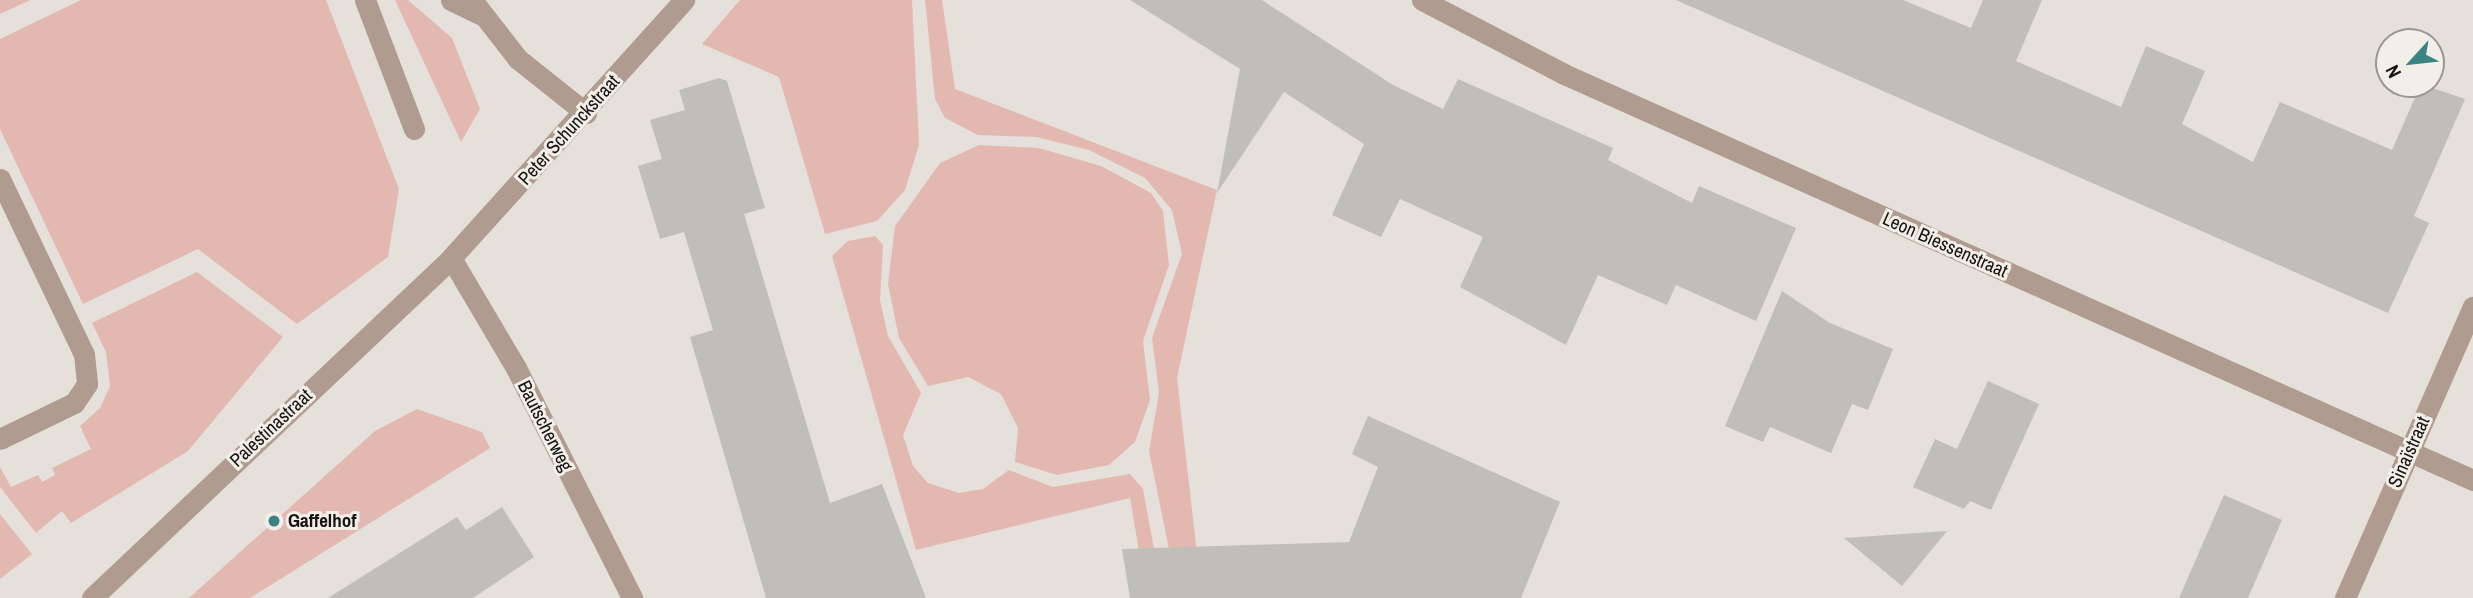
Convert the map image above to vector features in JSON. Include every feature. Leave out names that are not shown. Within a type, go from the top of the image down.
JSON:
[{"type":"street","points":[[365,0],[414,129]]},
{"type":"street","points":[[451,0],[476,7],[518,59],[586,113]]},
{"type":"street","name":"Peter Schunckstraat","points":[[451,258],[586,113],[684,0]]},
{"type":"street","name":"Leon Biessenstraat","points":[[1422,0],[1564,74],[2473,481]]},
{"type":"street","points":[[0,179],[84,354],[88,384],[74,403],[0,439]]},
{"type":"street","name":"Palestinastraat","points":[[92,598],[451,258]]},
{"type":"street","name":"Bautscherweg","points":[[451,258],[516,368],[632,598]]},
{"type":"street","name":"Sinaïstraat","points":[[2346,598],[2473,307]]},
{"type":"shaded area","points":[[0,0],[30,0],[0,14]]},
{"type":"shaded area","points":[[81,0],[326,0],[399,189],[388,257],[297,324],[198,249],[83,304],[0,129],[0,39]]},
{"type":"shaded area","points":[[395,0],[408,0],[452,38],[480,109],[461,142]]},
{"type":"shaded area","points":[[740,0],[912,0],[919,145],[905,190],[877,221],[825,234],[779,77],[702,44]]},
{"type":"shaded area","points":[[925,0],[942,0],[955,89],[1217,190],[1177,378],[1202,598],[1179,598],[1149,451],[1159,393],[1152,338],[1182,254],[1172,210],[1145,178],[1089,150],[1036,137],[978,135],[945,118],[935,99]]},
{"type":"shaded area","points":[[979,145],[1039,148],[1101,166],[1151,193],[1163,211],[1169,265],[1143,341],[1150,400],[1135,442],[1109,465],[1057,475],[1015,462],[1018,428],[1001,394],[968,377],[928,386],[899,338],[888,284],[895,226],[940,163]]},
{"type":"shaded area","points":[[875,236],[883,245],[880,300],[888,336],[921,393],[903,435],[913,466],[928,483],[959,493],[983,489],[1009,470],[1053,487],[1130,474],[1143,489],[1163,598],[1147,598],[1130,498],[916,550],[832,256],[848,241]]},
{"type":"shaded area","points":[[197,272],[283,337],[188,451],[71,523],[62,511],[36,533],[0,487],[0,467],[11,487],[38,475],[42,482],[55,475],[52,468],[91,449],[80,426],[100,408],[110,386],[106,352],[92,323]]},
{"type":"shaded area","points":[[417,409],[482,432],[490,448],[250,598],[189,598],[375,431]]},
{"type":"shaded area","points":[[0,514],[32,554],[0,579]]},
{"type":"building","points":[[1130,0],[1262,0],[1393,85],[1443,109],[1458,79],[1613,148],[1608,160],[1692,203],[1699,186],[1796,228],[1756,321],[1676,285],[1667,305],[1598,275],[1566,345],[1460,287],[1483,237],[1400,199],[1381,237],[1332,215],[1364,144],[1284,92],[1217,193],[1240,69]]},
{"type":"building","points":[[1676,0],[1903,0],[1971,28],[1983,0],[2042,0],[2016,61],[2121,107],[2146,46],[2205,71],[2182,124],[2253,162],[2280,102],[2392,150],[2415,98],[2445,98],[2445,92],[2465,99],[2414,216],[2429,223],[2388,313]]},
{"type":"building","points":[[719,78],[727,81],[765,208],[744,214],[830,503],[882,484],[926,598],[766,598],[690,337],[713,330],[684,232],[660,239],[638,166],[662,159],[650,120],[685,110],[679,90]]},
{"type":"building","points":[[1782,291],[1830,323],[1893,349],[1868,410],[1852,404],[1831,453],[1770,427],[1763,442],[1725,426]]},
{"type":"building","points":[[1988,381],[2039,404],[1991,510],[1970,501],[1964,509],[1913,487],[1935,439],[1957,449]]},
{"type":"building","points":[[1368,416],[1560,502],[1521,598],[1130,598],[1122,549],[1349,542],[1378,467],[1352,454]]},
{"type":"building","points":[[2224,495],[2282,520],[2248,598],[2179,598]]},
{"type":"building","points":[[502,507],[534,557],[473,598],[328,598],[457,517],[466,530]]},
{"type":"building","points":[[1947,531],[1902,586],[1844,538]]},
{"type":"place","name":"Gaffelhof","points":[[274,521]]}]
